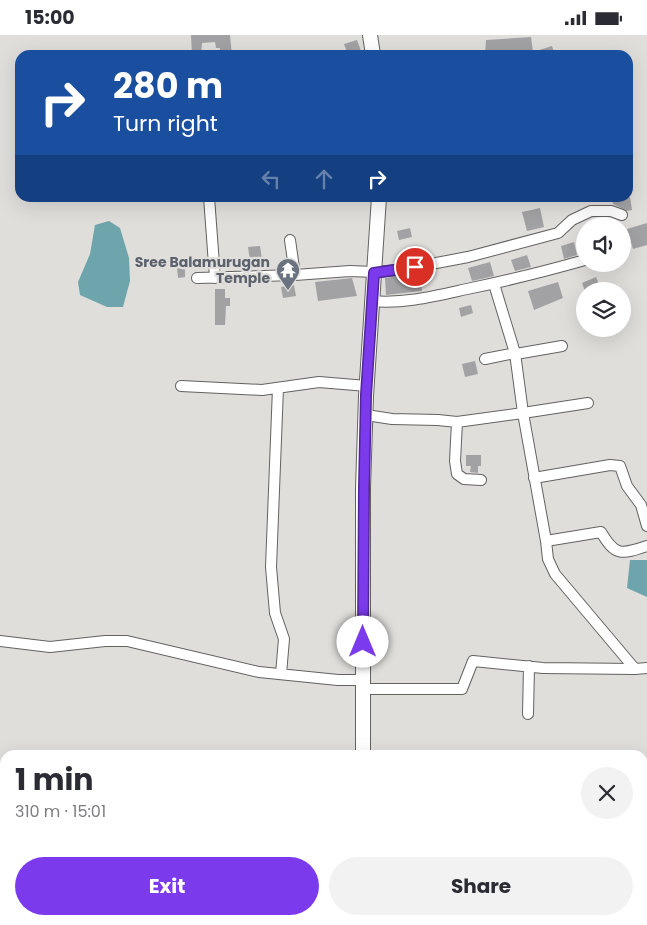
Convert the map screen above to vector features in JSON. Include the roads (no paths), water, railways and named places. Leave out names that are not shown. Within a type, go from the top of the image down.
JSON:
[{"type":"main road","points":[[370,35],[372,50]]},
{"type":"main road","points":[[363,750],[363,497],[367,386],[379,202]]},
{"type":"street","points":[[209,202],[215,278]]},
{"type":"street","points":[[197,279],[350,271],[374,273],[399,270],[468,257],[558,233],[572,220],[592,211],[611,211],[622,215]]},
{"type":"street","points":[[290,240],[294,275]]},
{"type":"street","points":[[372,301],[391,303],[419,299],[494,284],[576,262]]},
{"type":"street","points":[[494,284],[516,353],[523,413],[548,559],[555,574],[635,669]]},
{"type":"street","points":[[485,359],[562,346]]},
{"type":"street","points":[[181,386],[262,390],[319,382],[367,386]]},
{"type":"street","points":[[278,387],[271,567],[275,613],[284,639],[281,674]]},
{"type":"street","points":[[366,415],[392,419],[457,422],[588,403]]},
{"type":"street","points":[[457,422],[455,461],[457,474],[464,479],[480,480]]},
{"type":"street","points":[[534,478],[620,465],[627,486],[641,505],[647,526]]},
{"type":"street","points":[[546,541],[601,532],[610,547],[618,552],[647,547]]},
{"type":"street","points":[[0,641],[50,647],[105,641],[127,641],[259,672],[338,680],[363,685],[462,689],[473,661],[529,667],[647,668]]},
{"type":"street","points":[[528,714],[529,667]]},
{"type":"water","points":[[109,221],[120,228],[129,258],[130,281],[123,307],[107,307],[80,295],[78,282],[90,254],[95,225]]},
{"type":"water","points":[[630,560],[647,560],[647,597],[627,588]]},
{"type":"place","name":"Sree Balamurugan Temple","points":[[288,291]]}]
